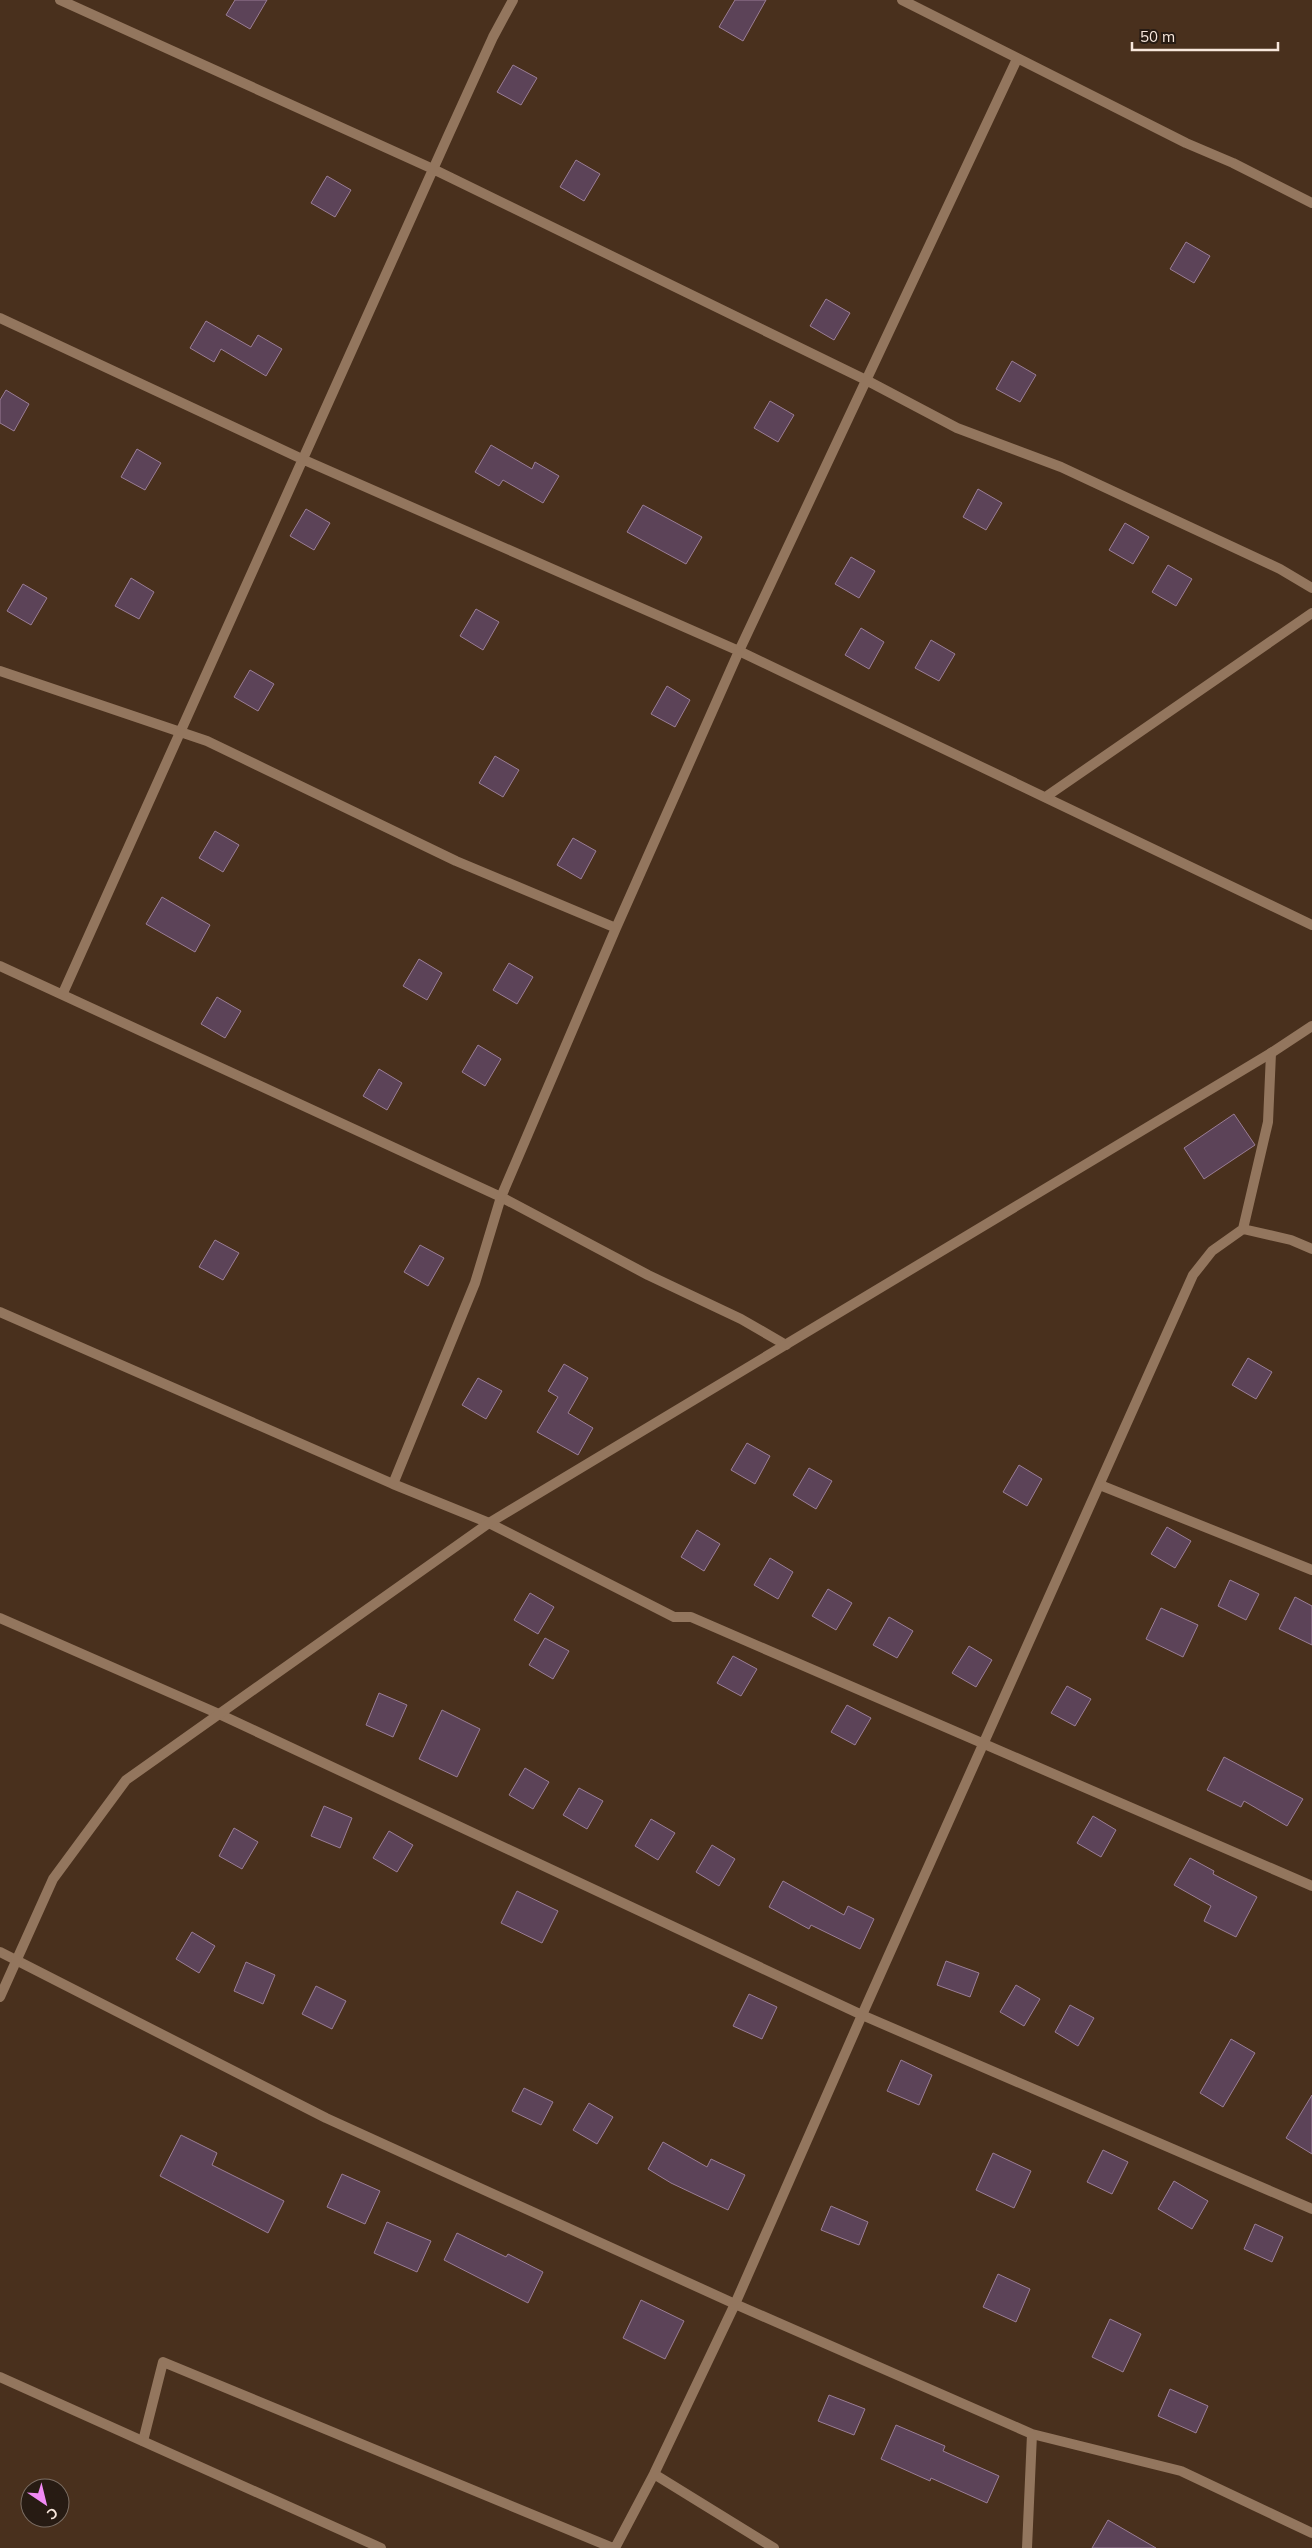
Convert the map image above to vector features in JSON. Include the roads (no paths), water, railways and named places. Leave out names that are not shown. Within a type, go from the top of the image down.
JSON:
[{"type":"street","points":[[60,0],[433,169],[866,380],[957,428],[1061,467],[1280,569],[1312,588]]},
{"type":"street","points":[[63,993],[433,169],[493,37],[513,0]]},
{"type":"street","points":[[902,0],[1017,59],[1312,203]]},
{"type":"street","points":[[393,1484],[475,1283],[502,1197],[616,928],[739,651],[1017,59]]},
{"type":"street","points":[[0,318],[302,459],[739,651],[1047,796],[1312,925]]},
{"type":"street","points":[[1047,796],[1312,613]]},
{"type":"street","points":[[0,671],[207,741],[456,862],[616,928]]},
{"type":"street","points":[[0,966],[63,993],[502,1197],[648,1275],[741,1319],[786,1345]]},
{"type":"street","points":[[0,1997],[53,1879],[126,1780],[489,1523],[1271,1053],[1312,1026]]},
{"type":"street","points":[[143,2442],[163,2362],[614,2548],[654,2474],[735,2304],[862,2014],[1193,1275],[1212,1252],[1243,1229],[1268,1122],[1271,1053]]},
{"type":"street","points":[[1243,1229],[1291,1240],[1312,1249]]},
{"type":"street","points":[[0,1312],[393,1484],[489,1523],[674,1617],[691,1617],[1312,1886]]},
{"type":"street","points":[[1100,1485],[1312,1570]]},
{"type":"street","points":[[0,1618],[219,1714],[862,2014],[1312,2209]]},
{"type":"street","points":[[0,1952],[18,1959],[326,2118],[735,2304],[1032,2434],[1181,2471],[1312,2533]]},
{"type":"street","points":[[0,2377],[381,2548]]},
{"type":"street","points":[[1027,2548],[1032,2434]]},
{"type":"street","points":[[654,2474],[774,2548]]}]
